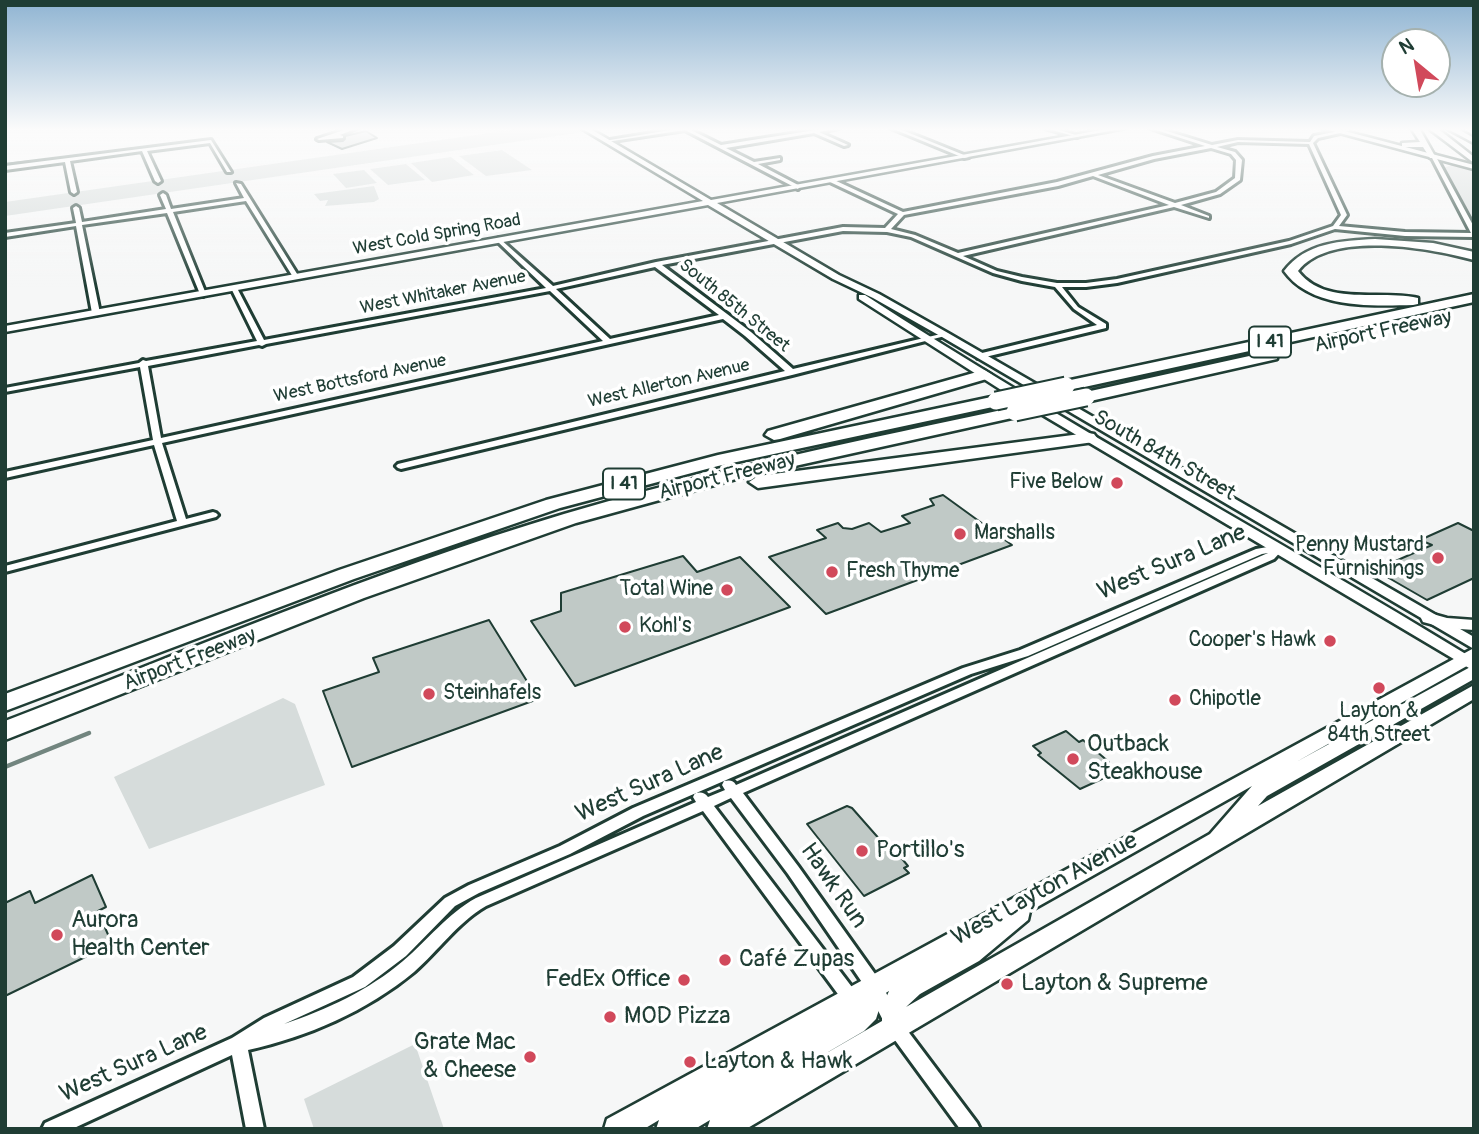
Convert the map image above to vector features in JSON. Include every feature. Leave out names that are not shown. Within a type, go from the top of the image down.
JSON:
[{"type":"highway","points":[[1474,256],[1427,244],[1362,243],[1314,253],[1296,262],[1291,271],[1300,282],[1311,288],[1364,300],[1416,301],[1474,295]]},
{"type":"highway","name":"Airport Freeway","points":[[5,703],[485,526],[597,492],[732,457],[1474,295]]},
{"type":"highway","name":"Airport Freeway","points":[[5,731],[491,545],[576,517],[705,482],[1474,312]]},
{"type":"highway","points":[[264,606],[359,564],[520,506],[983,366]]},
{"type":"highway","points":[[491,545],[523,542],[662,499],[714,489],[1092,430]]},
{"type":"main road","points":[[1429,618],[1446,623],[1474,625]]},
{"type":"main road","points":[[1209,847],[1260,791],[1472,659]]},
{"type":"main road","name":"West Layton Avenue","points":[[617,1129],[864,999],[1047,890],[1472,659]]},
{"type":"main road","name":"West Layton Avenue","points":[[720,1129],[1474,691]]},
{"type":"main road","points":[[895,1027],[894,1007],[899,996],[911,986],[971,954],[1047,890]]},
{"type":"main road","points":[[669,1129],[855,1023],[864,999]]},
{"type":"street","points":[[72,181],[74,192]]},
{"type":"street","name":"South 84th Street","points":[[672,181],[836,277],[926,339],[983,366],[1092,430],[1429,618],[1472,659]]},
{"type":"street","points":[[786,181],[798,187]]},
{"type":"street","points":[[832,181],[902,214]]},
{"type":"street","name":"West Cold Spring Road","points":[[5,329],[832,181]]},
{"type":"street","points":[[887,230],[902,214],[1071,181]]},
{"type":"street","points":[[1110,181],[1207,217]]},
{"type":"street","points":[[958,255],[1176,205],[1218,193],[1235,181]]},
{"type":"street","points":[[1328,181],[1343,215],[1335,227]]},
{"type":"street","points":[[1057,285],[1117,281],[1291,242],[1335,227],[1405,234],[1474,234],[1445,181]]},
{"type":"street","points":[[238,184],[296,277]]},
{"type":"street","points":[[163,195],[204,294]]},
{"type":"street","points":[[5,235],[247,199]]},
{"type":"street","points":[[76,208],[96,313]]},
{"type":"street","name":"West Whitaker Avenue","points":[[5,390],[143,362],[262,344],[550,289],[656,264],[835,229],[887,230],[924,239],[995,272],[1057,285]]},
{"type":"street","points":[[499,240],[609,342]]},
{"type":"street","name":"South 85th Street","points":[[656,264],[722,317],[748,334],[792,373]]},
{"type":"street","name":"South 84th Street","points":[[836,277],[946,335],[983,366],[1004,370],[1092,430],[1279,548],[1472,659]]},
{"type":"street","points":[[983,366],[1103,326],[1076,308],[1057,285]]},
{"type":"street","points":[[234,288],[262,344]]},
{"type":"street","name":"West Bottsford Avenue","points":[[5,475],[722,317]]},
{"type":"street","name":"West Allerton Avenue","points":[[401,466],[946,335]]},
{"type":"street","points":[[143,362],[157,440],[182,523]]},
{"type":"street","points":[[983,366],[1004,370]]},
{"type":"street","points":[[5,569],[213,515]]},
{"type":"street","name":"West Sura Lane","points":[[51,1129],[238,1044],[271,1023],[359,982],[400,951],[427,922],[462,895],[565,850],[638,811],[946,680],[1024,653],[1260,551],[1279,548]]},
{"type":"street","name":"West Sura Lane","points":[[238,1044],[274,1038],[365,996],[410,964],[461,912],[732,790],[1270,557],[1279,548]]},
{"type":"street","name":"Hawk Run","points":[[723,777],[793,870],[864,999]]},
{"type":"street","name":"Hawk Run","points":[[695,789],[864,999],[895,1027]]},
{"type":"street","points":[[864,999],[895,1027],[971,1129]]},
{"type":"street","points":[[238,1044],[255,1129]]},
{"type":"shaded area","points":[[153,181],[246,181],[5,216],[5,202]]},
{"type":"shaded area","points":[[339,181],[377,183],[346,188]]},
{"type":"shaded area","points":[[383,181],[418,181],[388,185]]},
{"type":"shaded area","points":[[1451,181],[1474,181],[1474,220]]},
{"type":"shaded area","points":[[374,186],[379,199],[374,202],[325,206],[328,200],[320,201],[314,194]]},
{"type":"shaded area","points":[[283,698],[295,704],[325,785],[149,849],[114,777]]},
{"type":"shaded area","points":[[415,1044],[444,1129],[314,1129],[304,1099]]},
{"type":"building","points":[[943,495],[1012,545],[826,614],[769,557],[826,538],[817,530],[838,523],[843,528],[852,529],[869,523],[881,532],[910,523],[902,516],[934,505],[930,499]]},
{"type":"building","name":"Penny Mustard Furnishings","points":[[1458,523],[1474,531],[1474,578],[1427,600],[1375,570],[1432,545],[1420,540]]},
{"type":"building","name":"Kohl's","points":[[683,556],[697,572],[740,557],[790,607],[575,686],[531,621],[561,611],[561,593]]},
{"type":"building","name":"Steinhafels","points":[[489,620],[538,699],[352,767],[323,691],[379,672],[373,658]]},
{"type":"building","name":"Outback Steakhouse","points":[[1066,731],[1079,742],[1083,740],[1109,762],[1105,765],[1115,773],[1080,789],[1038,755],[1041,753],[1033,746]]},
{"type":"building","name":"Portillo's","points":[[847,806],[852,808],[889,850],[893,848],[908,866],[904,868],[909,873],[864,896],[807,824]]},
{"type":"building","name":"Aurora Health Center","points":[[92,875],[106,907],[98,911],[112,944],[5,996],[5,903],[30,891],[35,903]]},
{"type":"waterway","points":[[5,767],[89,733]]},
{"type":"place","name":"Five Below","points":[[1117,483]]},
{"type":"place","name":"Marshalls","points":[[960,534]]},
{"type":"place","name":"Penny Mustard Furnishings","points":[[1438,558]]},
{"type":"place","name":"Fresh Thyme","points":[[832,572]]},
{"type":"place","name":"Total Wine","points":[[727,590]]},
{"type":"place","name":"Kohl's","points":[[625,627]]},
{"type":"place","name":"Cooper's Hawk","points":[[1330,641]]},
{"type":"place","name":"Layton & 84th Street","points":[[1379,688]]},
{"type":"place","name":"Steinhafels","points":[[429,694]]},
{"type":"place","name":"Chipotle","points":[[1175,700]]},
{"type":"place","name":"Outback Steakhouse","points":[[1073,759]]},
{"type":"place","name":"Portillo's","points":[[862,851]]},
{"type":"place","name":"Aurora Health Center","points":[[57,935]]},
{"type":"place","name":"Café Zupas","points":[[725,960]]},
{"type":"place","name":"FedEx Office","points":[[684,980]]},
{"type":"place","name":"Layton & Supreme","points":[[1007,984]]},
{"type":"place","name":"MOD Pizza","points":[[610,1017]]},
{"type":"place","name":"Grate Mac & Cheese","points":[[530,1057]]},
{"type":"place","name":"Layton & Hawk","points":[[690,1062]]}]
